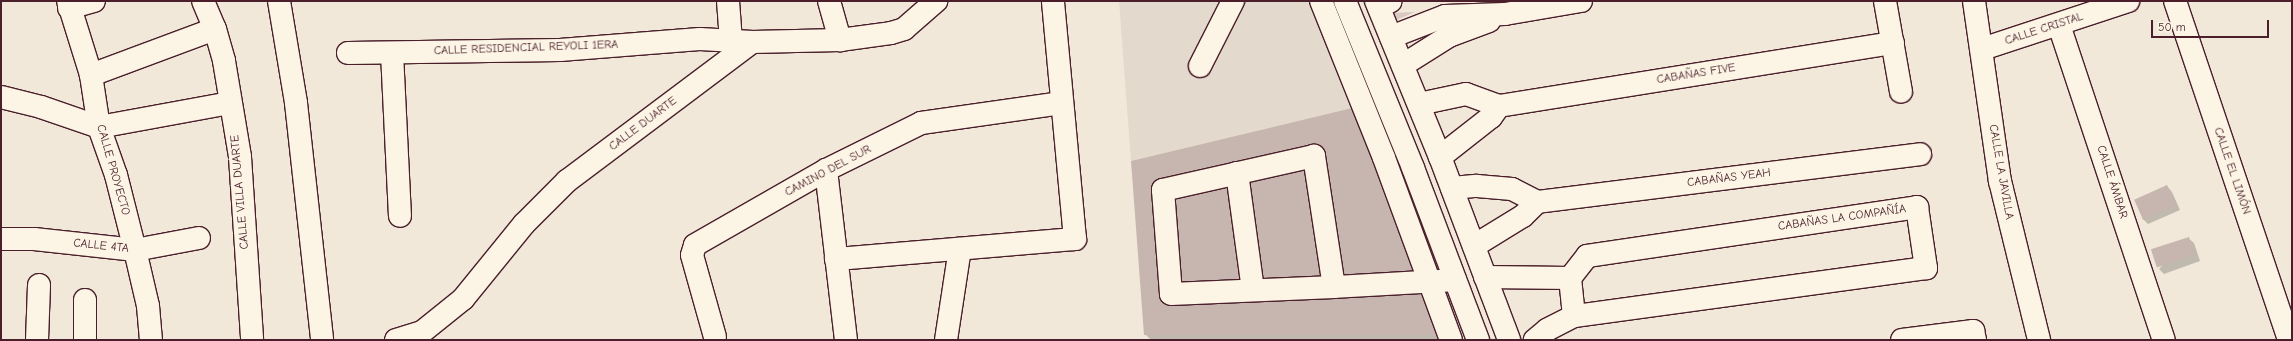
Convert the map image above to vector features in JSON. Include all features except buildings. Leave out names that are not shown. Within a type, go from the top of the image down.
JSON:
[{"type":"street","points":[[68,5],[94,1]]},
{"type":"street","name":"CALLE VILLA DUARTE","points":[[203,1],[215,29],[224,62],[240,157],[252,340]]},
{"type":"street","points":[[279,1],[296,103],[322,340]]},
{"type":"street","points":[[728,1],[742,42],[840,40],[904,29],[936,1]]},
{"type":"street","points":[[829,1],[840,40]]},
{"type":"street","points":[[836,259],[1075,239],[1053,1]]},
{"type":"street","points":[[1200,66],[1233,1]]},
{"type":"street","points":[[1321,1],[1430,281],[1451,340]]},
{"type":"street","points":[[1345,1],[1413,168],[1478,340]]},
{"type":"street","points":[[1391,37],[1445,16],[1505,14],[1581,1]]},
{"type":"street","points":[[1885,1],[1901,92]]},
{"type":"street","name":"CALLE LA JAVILLA","points":[[1974,1],[2000,181],[2039,340]]},
{"type":"street","name":"CALLE CRISTAL","points":[[1982,48],[2059,25],[2128,1]]},
{"type":"street","name":"CALLE EL LIMÓN","points":[[2175,1],[2289,340]]},
{"type":"street","points":[[1382,3],[1391,37],[1440,157],[1509,340]]},
{"type":"street","name":"CALLE PROYECTO","points":[[68,5],[91,75],[100,127],[116,175],[135,250],[148,306],[151,340]]},
{"type":"street","points":[[1402,65],[1449,36],[1505,14]]},
{"type":"street","name":"CALLE ÁMBAR","points":[[2059,25],[2164,340]]},
{"type":"street","points":[[91,75],[215,29]]},
{"type":"street","name":"CALLE RESIDENCIAL REYOLI 1ERA","points":[[348,53],[560,50],[700,39],[742,42]]},
{"type":"street","name":"CALLE DUARTE","points":[[396,340],[422,332],[463,299],[524,224],[567,181],[742,42]]},
{"type":"street","name":"CABAÑAS FIVE","points":[[1419,104],[1466,94],[1499,106],[1892,43]]},
{"type":"street","points":[[392,53],[400,216]]},
{"type":"street","points":[[1,98],[41,107],[100,127],[230,103]]},
{"type":"street","name":"CAMINO DEL SUR","points":[[715,337],[692,249],[695,245],[826,170],[921,123],[1062,103]]},
{"type":"street","points":[[1440,157],[1491,116],[1499,106]]},
{"type":"street","name":"CABAÑAS YEAH","points":[[1537,202],[1920,154]]},
{"type":"street","points":[[1334,288],[1314,156],[1163,190],[1171,294],[1334,288],[1455,280]]},
{"type":"street","points":[[826,170],[846,340]]},
{"type":"street","points":[[1238,173],[1253,290]]},
{"type":"street","points":[[1452,188],[1477,186],[1512,189],[1537,202],[1523,216],[1474,246]]},
{"type":"street","name":"CABAÑAS LA COMPAÑÍA","points":[[1535,340],[1547,330],[1574,316],[1926,268],[1917,207],[1587,256],[1570,278]]},
{"type":"street","name":"CALLE 4TA","points":[[1,239],[34,239],[135,250],[199,238]]},
{"type":"street","points":[[946,340],[960,249]]},
{"type":"street","points":[[1485,277],[1570,278],[1574,316]]},
{"type":"street","points":[[37,340],[39,285]]},
{"type":"street","points":[[84,340],[85,300]]},
{"type":"street","points":[[1902,340],[1973,331],[1975,340]]},
{"type":"shaded area","points":[[1119,1],[1313,1],[1356,107],[1131,161]]},
{"type":"shaded area","points":[[1415,12],[1389,23],[1390,13]]}]
